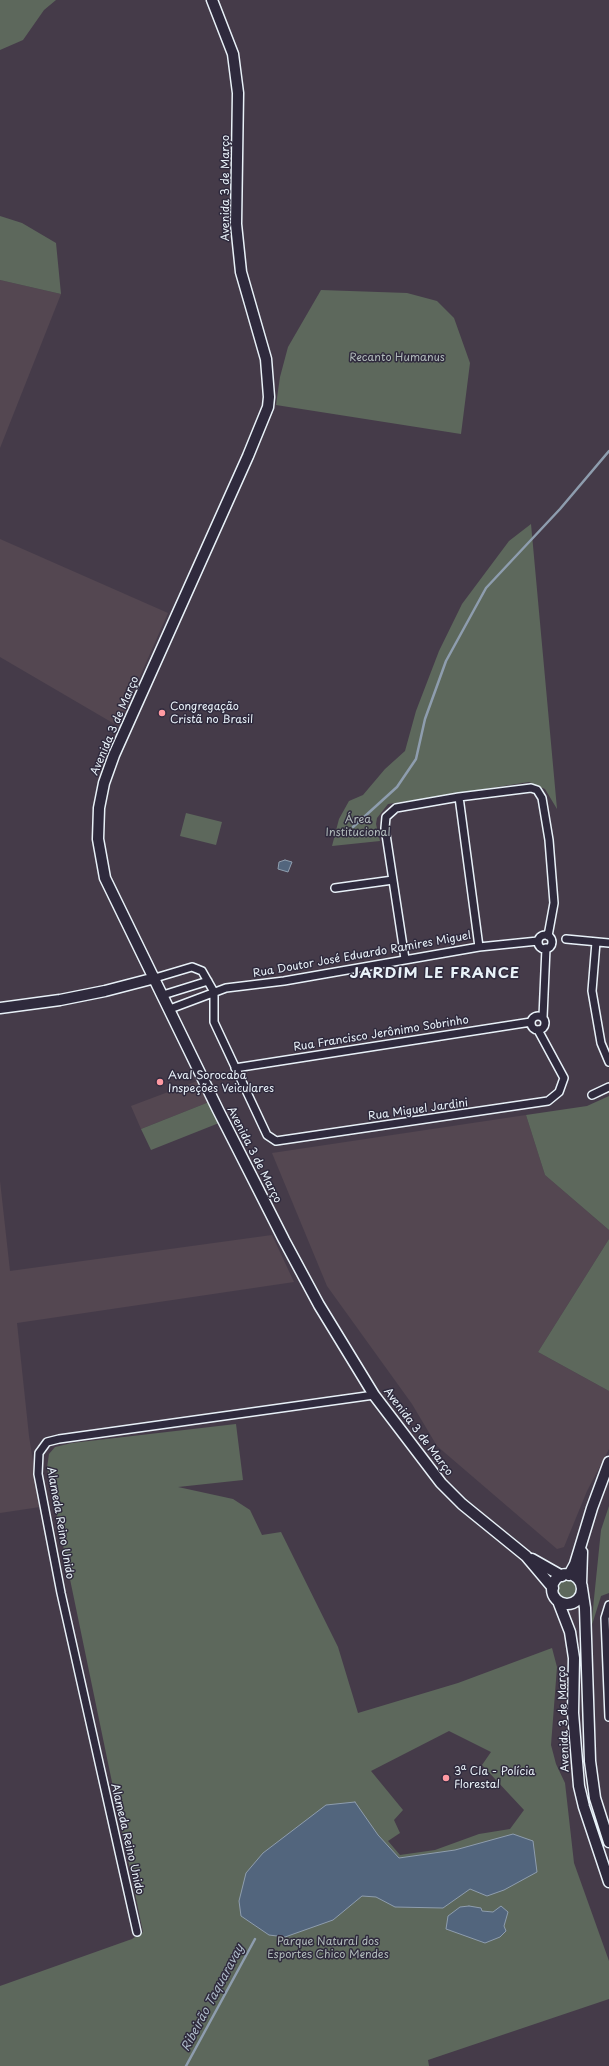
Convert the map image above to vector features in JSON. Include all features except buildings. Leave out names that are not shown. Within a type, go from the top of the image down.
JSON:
[{"type":"main road","name":"Avenida 3 de Março","points":[[212,0],[233,54],[238,93],[237,238],[241,272],[266,359],[269,397],[265,414],[248,456],[114,754],[98,808],[98,839],[105,878],[218,1110],[284,1240],[319,1305],[374,1395],[441,1483],[462,1504],[526,1556],[553,1588]]},
{"type":"main road","points":[[0,1008],[60,1000],[105,991],[155,978]]},
{"type":"main road","points":[[584,1532],[582,1586],[580,1596],[574,1603],[566,1604],[558,1601],[554,1595],[553,1588],[556,1581],[566,1575],[575,1564],[584,1532],[609,1462]]},
{"type":"main road","name":"Avenida 3 de Março","points":[[526,1556],[566,1575]]},
{"type":"main road","points":[[566,1575],[576,1578],[582,1586],[585,1608],[590,1761],[595,1798],[609,1842]]},
{"type":"main road","name":"Avenida 3 de Março","points":[[558,1601],[570,1632],[574,1658],[573,1713],[579,1786],[586,1814],[609,1882]]},
{"type":"street","points":[[405,959],[385,828],[386,816],[396,808],[459,797],[531,788],[538,790],[542,798],[548,833],[554,903],[548,936],[551,943],[546,948],[543,1017],[545,1024],[543,1028],[538,1030],[532,1026],[531,1022],[535,1016],[543,1017]]},
{"type":"street","points":[[459,797],[479,947]]},
{"type":"street","points":[[335,888],[393,880]]},
{"type":"street","points":[[546,948],[541,948],[538,941],[541,936],[548,936]]},
{"type":"street","points":[[566,939],[609,943]]},
{"type":"street","name":"Rua Doutor José Eduardo Ramires Miguel","points":[[170,1009],[226,988],[284,981],[479,947],[538,941]]},
{"type":"street","points":[[596,942],[592,991],[601,1043],[609,1062]]},
{"type":"street","points":[[155,978],[192,967],[202,971],[214,992],[214,1022],[235,1068]]},
{"type":"street","points":[[163,995],[208,981]]},
{"type":"street","name":"Rua Francisco Jerônimo Sobrinho","points":[[235,1068],[531,1022]]},
{"type":"street","name":"Rua Miguel Jardini","points":[[235,1068],[267,1135],[276,1141],[548,1101],[559,1092],[564,1078],[538,1030]]},
{"type":"street","points":[[592,1095],[609,1087]]},
{"type":"street","name":"Alameda Reino Unido","points":[[137,1932],[61,1593],[38,1474],[39,1453],[47,1442],[59,1439],[374,1395]]},
{"type":"street","points":[[609,1605],[605,1618],[609,1717]]},
{"type":"shaded area","points":[[0,280],[61,294],[0,448]]},
{"type":"shaded area","points":[[0,539],[168,613],[118,726],[0,657]]},
{"type":"shaded area","points":[[200,1080],[209,1102],[141,1129],[131,1106]]},
{"type":"shaded area","points":[[526,1115],[545,1175],[609,1230],[609,1239],[538,1352],[609,1391],[609,1449],[587,1491],[564,1547],[557,1549],[437,1446],[412,1404],[327,1286],[272,1153]]},
{"type":"shaded area","points":[[0,1181],[10,1271],[272,1235],[294,1282],[17,1323],[29,1436],[40,1507],[0,1513]]},
{"type":"green space","points":[[0,0],[56,0],[44,10],[23,40],[0,50]]},
{"type":"green space","points":[[0,216],[22,223],[56,243],[61,294],[0,280]]},
{"type":"green space","name":"Recanto Humanus","points":[[321,290],[407,293],[437,301],[454,318],[470,363],[461,434],[276,405],[280,377],[288,347]]},
{"type":"green space","name":"Área Institucional","points":[[531,524],[557,809],[545,789],[529,782],[388,804],[377,818],[376,824],[380,841],[332,846],[339,819],[349,801],[363,795],[385,769],[405,751],[416,711],[439,651],[462,604],[509,541]]},
{"type":"green space","points":[[186,813],[222,822],[216,845],[180,836]]},
{"type":"green space","points":[[609,1096],[609,1230],[545,1175],[526,1115],[587,1106]]},
{"type":"green space","points":[[209,1102],[219,1123],[151,1150],[141,1129]]},
{"type":"green space","points":[[609,1239],[609,1391],[538,1352]]},
{"type":"green space","name":"Parque Natural dos Esportes Chico Mendes","points":[[236,1424],[243,1480],[178,1487],[233,1499],[250,1510],[262,1535],[281,1532],[338,1647],[358,1713],[458,1683],[552,1648],[557,1667],[551,1745],[556,1764],[565,1783],[574,1863],[609,1961],[609,1999],[428,2060],[429,2066],[0,2066],[0,1986],[132,1939],[143,1932],[47,1468],[49,1454],[55,1447],[72,1443]],"holes":[[[449,1731],[491,1752],[482,1765],[524,1810],[510,1829],[479,1834],[435,1850],[400,1855],[388,1841],[400,1833],[394,1820],[403,1810],[371,1771]]]},
{"type":"green space","points":[[609,1506],[609,1593],[601,1596],[591,1628],[601,1530]]},
{"type":"green space","points":[[567,1580],[574,1583],[577,1590],[574,1597],[567,1600],[560,1597],[557,1590],[560,1583]]},
{"type":"water","points":[[285,860],[292,862],[288,872],[278,869],[279,862]]},
{"type":"water","points":[[355,1802],[378,1835],[399,1858],[455,1850],[513,1834],[533,1841],[537,1872],[504,1890],[487,1896],[470,1889],[443,1908],[395,1907],[376,1897],[362,1896],[333,1920],[285,1937],[269,1935],[241,1916],[239,1901],[246,1873],[263,1853],[326,1805]]},
{"type":"water","points":[[469,1906],[481,1908],[482,1911],[493,1912],[501,1906],[508,1912],[504,1926],[506,1931],[500,1937],[485,1943],[446,1929],[448,1916],[460,1907]]},
{"type":"waterway","points":[[353,827],[397,787],[416,759],[425,719],[446,661],[486,588],[560,509],[609,451]]},
{"type":"waterway","name":"Ribeirão Taquaravay","points":[[186,2066],[255,1939]]},
{"type":"place","name":"Congregação Cristã no Brasil","points":[[162,713]]},
{"type":"place","name":"Aval Sorocaba Inspeções Veiculares","points":[[160,1082]]},
{"type":"place","name":"3ª CIa - Polícia Florestal","points":[[446,1778]]},
{"type":"district","name":"JARDIM LE FRANCE","points":[[435,974]]}]
